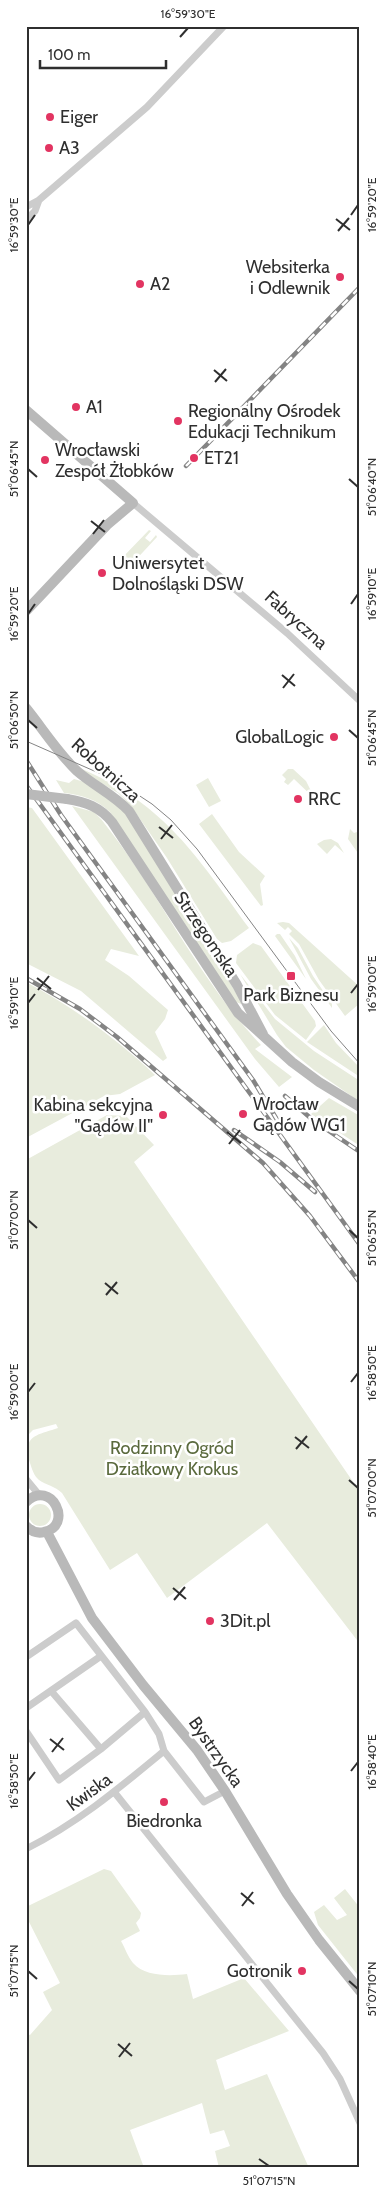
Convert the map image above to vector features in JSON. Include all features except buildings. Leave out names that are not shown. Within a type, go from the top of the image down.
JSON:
[{"type":"street","points":[[26,206],[39,200],[147,107],[224,26]]},
{"type":"street","points":[[26,220],[35,211],[39,200]]},
{"type":"street","name":"Fabryczna","points":[[26,410],[287,633],[360,701]]},
{"type":"street","points":[[26,610],[107,525],[133,503]]},
{"type":"street","name":"Robotnicza","points":[[26,708],[70,763],[84,777],[112,795],[129,811],[237,985],[266,1039]]},
{"type":"street","name":"Strzegomska","points":[[26,794],[67,799],[91,805],[108,818],[238,1013],[292,1062],[316,1080],[360,1107]]},
{"type":"street","points":[[26,1479],[40,1496],[51,1499],[58,1508],[58,1520],[52,1529],[47,1532],[35,1532],[26,1526]]},
{"type":"street","points":[[26,1502],[40,1496]]},
{"type":"street","name":"Bystrzycka","points":[[47,1532],[92,1618],[143,1685],[197,1750],[225,1791],[287,1894],[319,1940],[360,1991]]},
{"type":"street","points":[[26,1657],[76,1623],[145,1712],[159,1734],[164,1752],[204,1802],[225,1791]]},
{"type":"street","points":[[26,1708],[52,1692],[100,1656]]},
{"type":"street","points":[[52,1692],[101,1749]]},
{"type":"street","points":[[26,1731],[59,1780],[101,1749],[145,1712]]},
{"type":"street","name":"Kwiska","points":[[26,1849],[64,1828],[115,1793],[164,1752]]},
{"type":"street","points":[[115,1793],[323,2053],[340,2079],[360,2123]]},
{"type":"green space","points":[[149,530],[151,531],[145,538],[150,542],[156,535],[157,537],[130,566],[126,566],[121,561],[122,558]]},
{"type":"green space","points":[[82,769],[111,783],[136,799],[178,835],[213,878],[249,928],[231,941],[222,943],[217,939],[167,858],[131,806],[118,793],[91,777]]},
{"type":"green space","points":[[288,769],[293,769],[306,781],[315,799],[294,779],[288,785],[284,782],[286,779],[282,775]]},
{"type":"green space","points":[[208,778],[221,801],[209,807],[196,785]]},
{"type":"green space","points":[[74,779],[89,784],[103,793],[127,815],[241,1001],[241,1004],[236,1002],[110,812],[88,798],[64,793],[56,780],[69,783]]},
{"type":"green space","points":[[72,806],[94,812],[101,819],[141,875],[217,992],[261,1045],[255,1049],[292,1077],[279,1087],[255,1059]]},
{"type":"green space","points":[[26,807],[32,808],[139,956],[111,949],[105,960],[129,976],[168,1010],[165,1019],[155,1032],[167,1058],[163,1061],[81,991],[26,963]]},
{"type":"green space","points":[[212,814],[239,852],[265,876],[260,884],[263,905],[261,906],[199,824]]},
{"type":"green space","points":[[350,829],[354,833],[360,831],[360,856],[348,839]]},
{"type":"green space","points":[[331,839],[338,843],[344,853],[335,845],[327,854],[317,844]]},
{"type":"green space","points":[[277,923],[289,923],[360,987],[360,1003],[345,1016],[319,980],[299,944],[289,934],[292,931],[288,927],[285,930]]},
{"type":"green space","points":[[280,934],[295,956],[306,979],[275,936]]},
{"type":"green space","points":[[289,938],[298,948],[313,976],[332,1004],[332,1008],[311,979]]},
{"type":"green space","points":[[253,943],[261,946],[315,1021],[316,1026],[306,1040],[275,1015],[236,963],[237,955]]},
{"type":"green space","points":[[240,974],[275,1019],[314,1051],[360,1081],[360,1102],[314,1070],[286,1047]]},
{"type":"green space","points":[[26,982],[94,1024],[155,1075],[120,1094],[104,1096],[26,1138]]},
{"type":"green space","points":[[324,1025],[336,1043],[360,1068],[360,1077],[307,1042]]},
{"type":"green space","points":[[329,1098],[360,1116],[360,1146],[311,1114]]},
{"type":"green space","name":"Rodzinny Ogród Działkowy Krokus","points":[[107,1115],[126,1116],[154,1145],[134,1162],[360,1492],[360,1644],[267,1523],[167,1598],[137,1553],[110,1570],[62,1493],[39,1480],[33,1472],[28,1454],[30,1441],[38,1435],[58,1428],[56,1424],[33,1430],[26,1437],[26,1160]]},
{"type":"green space","points":[[40,1504],[48,1507],[51,1515],[48,1523],[40,1526],[32,1523],[29,1515],[32,1507]]},
{"type":"green space","points":[[104,1869],[111,1871],[141,1913],[136,1923],[140,1931],[121,1941],[131,1961],[138,1968],[158,1974],[187,1974],[193,1999],[244,1978],[289,2031],[216,2060],[225,2090],[267,2074],[309,2168],[219,2168],[215,2151],[230,2146],[224,2130],[210,2134],[202,2103],[130,2130],[143,2165],[140,2168],[26,2168],[26,2034],[30,2035],[52,2010],[43,1992],[60,1983],[26,1916],[26,1907]]},
{"type":"green space","points":[[345,1889],[360,1908],[360,1978],[318,1925],[314,1912],[324,1905],[337,1920],[347,1915],[334,1898]]},
{"type":"tram line","points":[[26,741],[117,781],[152,804],[171,820],[197,849],[331,1031],[360,1064]]},
{"type":"railway","points":[[186,466],[360,287]]},
{"type":"railway","points":[[26,760],[61,815],[253,1080],[279,1123]]},
{"type":"railway","points":[[26,785],[360,1245]]},
{"type":"railway","points":[[26,978],[80,1009],[117,1037],[263,1163],[310,1216],[360,1283]]},
{"type":"railway","points":[[285,1096],[314,1121],[360,1152]]},
{"type":"railway","points":[[234,1130],[280,1162],[315,1192]]},
{"type":"place","name":"Eiger","points":[[50,117]]},
{"type":"place","name":"A3","points":[[49,148]]},
{"type":"place","name":"Websiterka i Odlewnik","points":[[340,277]]},
{"type":"place","name":"A2","points":[[140,284]]},
{"type":"place","name":"A1","points":[[76,407]]},
{"type":"place","name":"Regionalny Ośrodek Edukacji Technikum","points":[[178,421]]},
{"type":"place","name":"ET21","points":[[194,458]]},
{"type":"place","name":"Wrocławski Zespół Żłobków","points":[[45,460]]},
{"type":"place","name":"Uniwersytet Dolnośląski DSW","points":[[102,573]]},
{"type":"place","name":"GlobalLogic","points":[[334,737]]},
{"type":"place","name":"RRC","points":[[298,799]]},
{"type":"place","name":"Park Biznesu","points":[[291,976]]},
{"type":"place","name":"Wrocław Gądów WG1","points":[[243,1114]]},
{"type":"place","name":"Kabina sekcyjna \"Gądów II\"","points":[[163,1115]]},
{"type":"place","name":"3Dit.pl","points":[[210,1621]]},
{"type":"place","name":"Biedronka","points":[[164,1802]]},
{"type":"place","name":"Gotronik","points":[[302,1971]]}]
